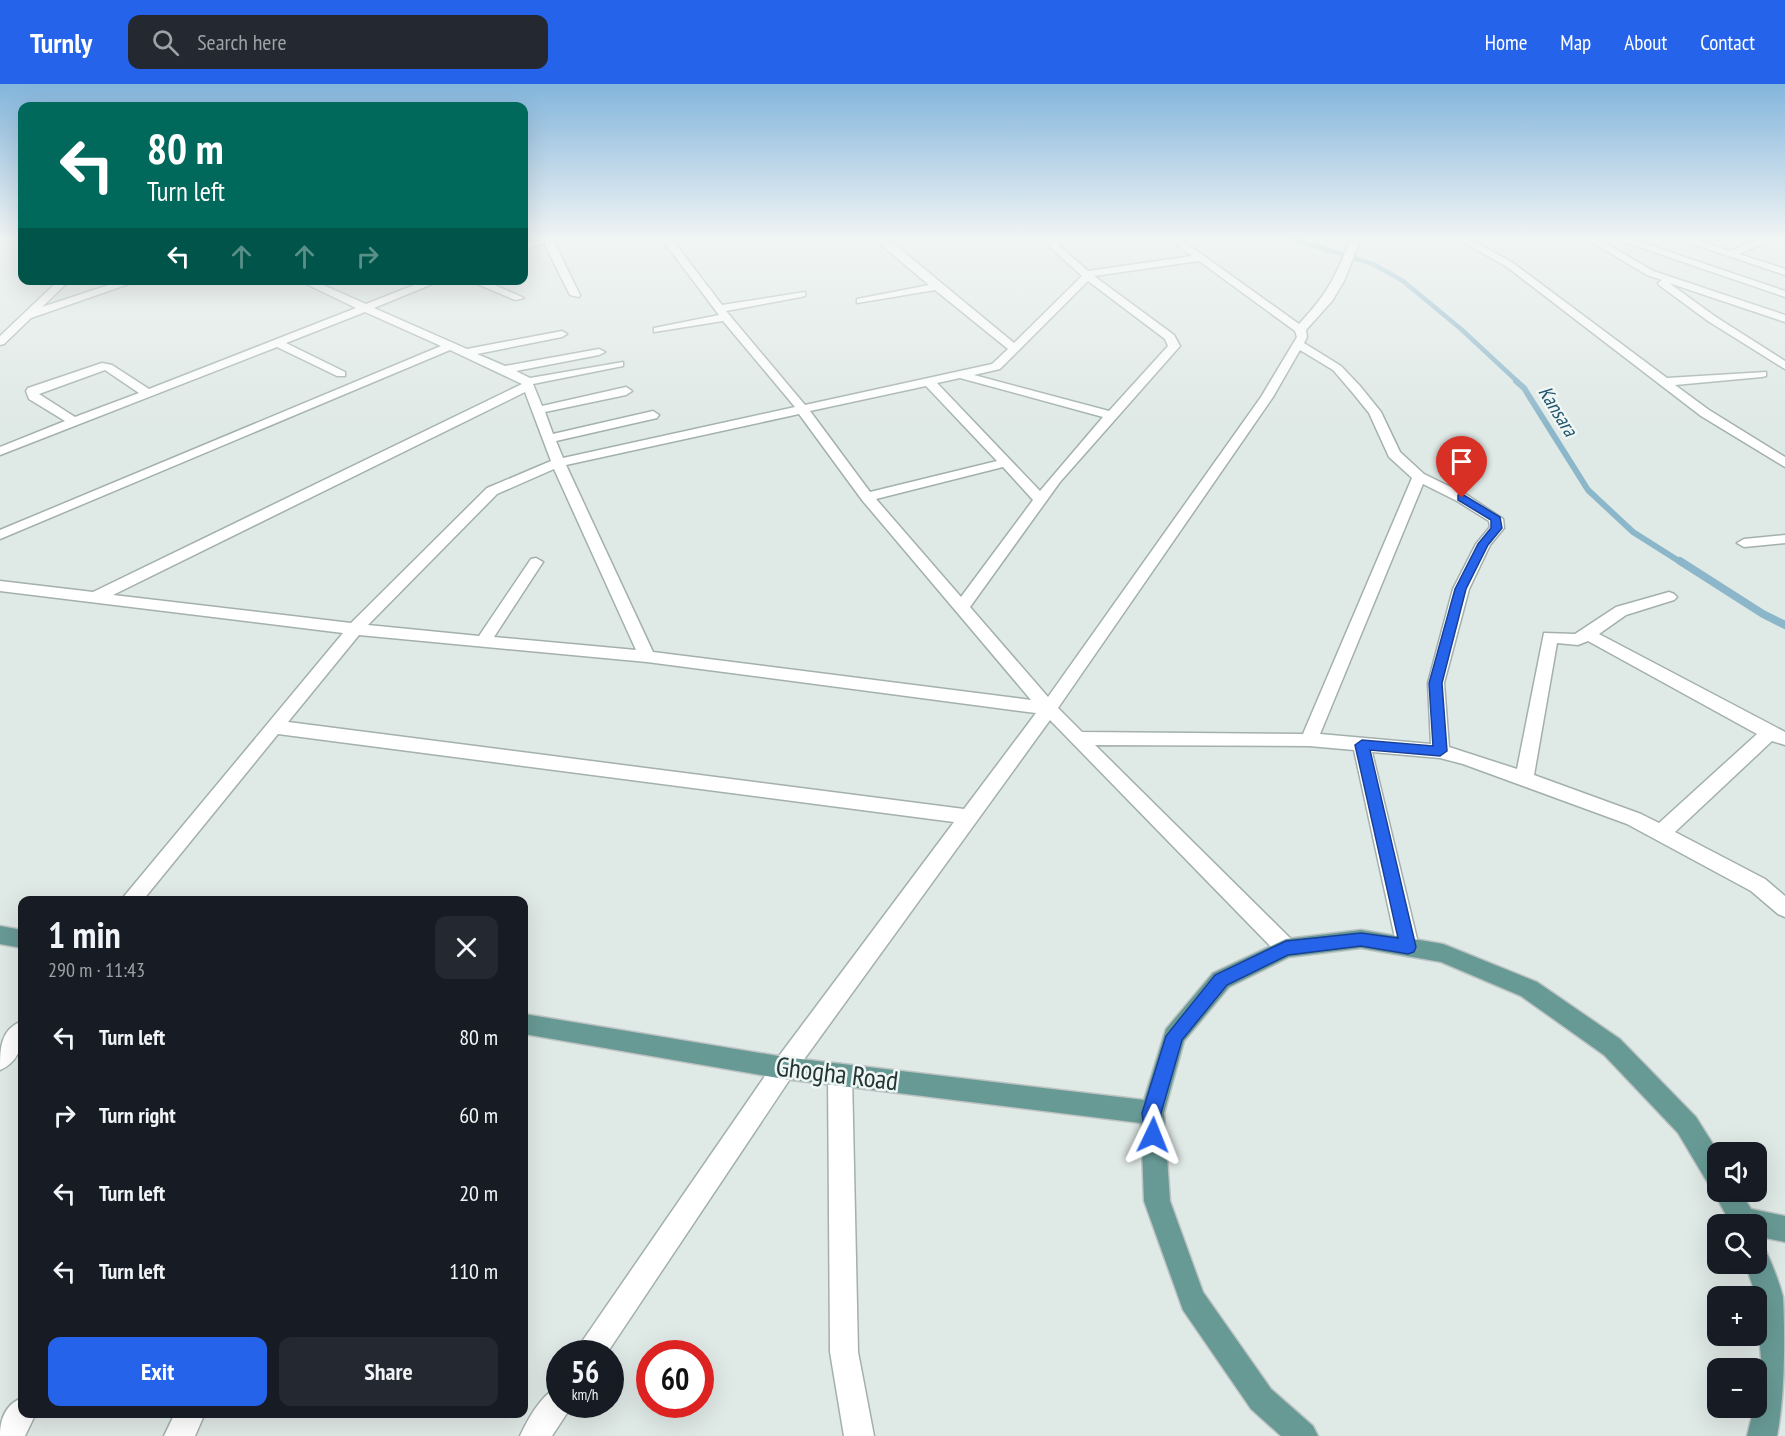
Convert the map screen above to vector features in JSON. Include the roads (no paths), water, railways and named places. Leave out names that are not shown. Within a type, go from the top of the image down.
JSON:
[{"type":"main road","points":[[0,935],[18,938]]},
{"type":"main road","points":[[1303,1436],[1261,1399],[1193,1300],[1157,1201],[1152,1113],[1174,1036],[1221,980],[1286,948],[1361,939],[1443,953],[1529,989],[1612,1047],[1687,1125],[1707,1158]]},
{"type":"main road","name":"Ghogha Road","points":[[528,1025],[784,1068],[1152,1113]]},
{"type":"main road","points":[[1767,1226],[1785,1229]]},
{"type":"main road","points":[[1761,1274],[1769,1296],[1776,1371],[1762,1436]]},
{"type":"street","points":[[0,342],[42,301]]},
{"type":"street","points":[[27,316],[72,301]]},
{"type":"street","points":[[350,301],[503,370],[528,384],[558,463],[647,657]]},
{"type":"street","points":[[0,451],[383,301]]},
{"type":"street","points":[[713,301],[801,408],[867,498],[1048,708],[1286,948]]},
{"type":"street","points":[[658,330],[772,301]]},
{"type":"street","points":[[956,301],[1014,349]]},
{"type":"street","points":[[134,896],[355,628],[492,491],[558,463],[996,367],[1063,301]]},
{"type":"street","points":[[962,607],[1055,479],[1171,351],[1173,341],[1121,301]]},
{"type":"street","points":[[1254,301],[1337,368],[1356,388],[1375,412],[1394,454],[1419,477],[1462,498],[1496,519],[1497,528],[1484,544],[1461,589],[1436,683],[1440,751]]},
{"type":"street","points":[[600,1340],[784,1068],[1048,708],[1267,397],[1299,337],[1326,301]]},
{"type":"street","points":[[1558,301],[1705,413],[1785,463]]},
{"type":"street","points":[[1687,301],[1712,320],[1785,366]]},
{"type":"street","points":[[1732,301],[1785,319]]},
{"type":"street","points":[[466,353],[562,334]]},
{"type":"street","points":[[276,342],[341,374]]},
{"type":"street","points":[[0,535],[450,346]]},
{"type":"street","points":[[503,370],[599,352]]},
{"type":"street","points":[[98,596],[528,384],[619,364]]},
{"type":"street","points":[[74,422],[33,396],[32,391],[102,366],[108,367],[147,393]]},
{"type":"street","points":[[1665,382],[1762,374]]},
{"type":"street","points":[[960,375],[1112,416]]},
{"type":"street","points":[[928,381],[1040,499]]},
{"type":"street","points":[[538,410],[626,391]]},
{"type":"street","points":[[549,439],[654,415]]},
{"type":"street","points":[[867,498],[1005,463]]},
{"type":"street","points":[[1309,740],[1419,477]]},
{"type":"street","points":[[1744,543],[1785,539]]},
{"type":"street","points":[[483,641],[536,562]]},
{"type":"street","points":[[0,586],[355,628],[647,657],[1048,708]]},
{"type":"street","points":[[1524,779],[1550,637],[1578,640],[1622,612],[1669,597]]},
{"type":"street","points":[[1587,634],[1777,736],[1660,833]]},
{"type":"street","points":[[274,726],[969,816]]},
{"type":"street","points":[[1079,738],[1309,740],[1440,751],[1634,819],[1758,885],[1785,908]]},
{"type":"street","points":[[1362,745],[1408,947]]},
{"type":"street","points":[[0,1059],[18,1036]]},
{"type":"street","points":[[840,1075],[844,1352],[859,1436]]},
{"type":"street","points":[[9,1436],[19,1418]]},
{"type":"street","points":[[179,1436],[188,1418]]},
{"type":"street","points":[[535,1436],[548,1418]]},
{"type":"waterway","name":"Kansara","points":[[1427,301],[1518,382]]},
{"type":"waterway","name":"Kansara","points":[[1516,381],[1524,388],[1588,490],[1633,532],[1682,563]]},
{"type":"waterway","name":"Kansara","points":[[1680,561],[1763,614],[1785,625]]}]
